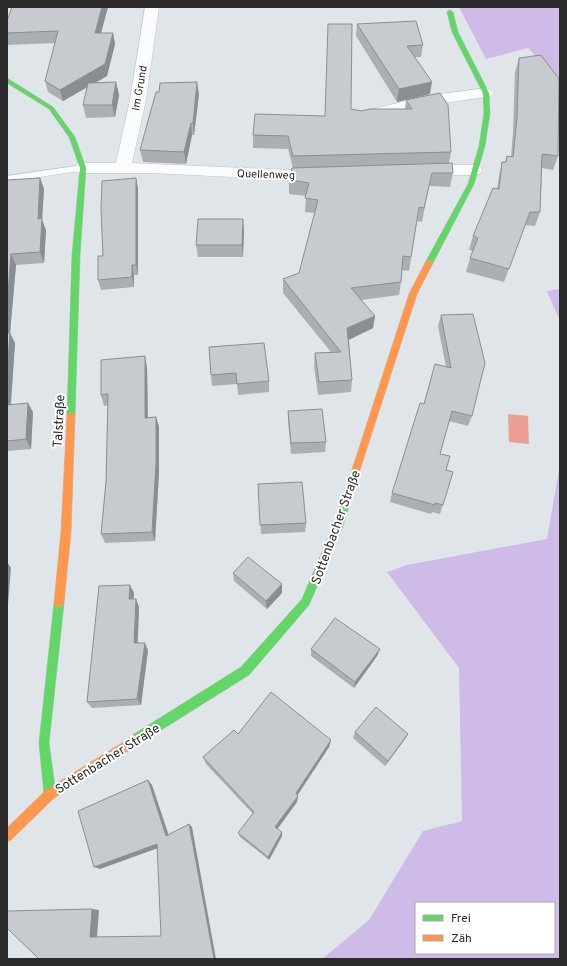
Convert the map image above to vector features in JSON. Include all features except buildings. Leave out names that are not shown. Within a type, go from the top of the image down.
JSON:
[{"type":"street","name":"Im Grund","points":[[122,168],[138,100],[152,7]]},
{"type":"street","name":"Sottenbacher Straße","points":[[7,836],[50,794],[245,671],[306,602],[338,526],[413,294],[470,184],[482,146],[487,112],[486,93],[455,32],[450,12]]},
{"type":"street","name":"Talstraße","points":[[7,80],[51,108],[72,137],[83,168],[76,255],[74,362],[66,532],[44,743],[50,794]]},
{"type":"street","points":[[359,117],[426,102],[486,93]]},
{"type":"street","name":"Quellenweg","points":[[83,168],[122,168],[292,175],[339,174]]},
{"type":"street","points":[[410,171],[474,170]]},
{"type":"lane","points":[[7,179],[83,168]]},
{"type":"shaded area","points":[[459,7],[560,7],[560,80],[528,48],[486,59]]},
{"type":"shaded area","points":[[560,289],[560,321],[547,291]]},
{"type":"shaded area","points":[[508,414],[528,416],[529,444],[509,442]]},
{"type":"shaded area","points":[[560,464],[560,959],[322,959],[369,920],[423,831],[462,821],[459,668],[387,572],[407,565],[547,539]]},
{"type":"traffic: fast","points":[[429,263],[471,184],[482,146],[487,113],[486,93],[455,32],[450,12]]},
{"type":"traffic: fast","points":[[7,80],[51,108],[72,137],[83,168],[76,255],[71,415]]},
{"type":"traffic: fast","points":[[135,740],[245,671],[306,602],[338,526],[352,482]]},
{"type":"traffic: fast","points":[[50,794],[44,743],[59,603]]},
{"type":"traffic: slow","points":[[352,482],[413,294],[429,263]]},
{"type":"traffic: slow","points":[[59,603],[66,532],[71,415]]},
{"type":"traffic: slow","points":[[7,836],[50,794],[135,740]]}]
